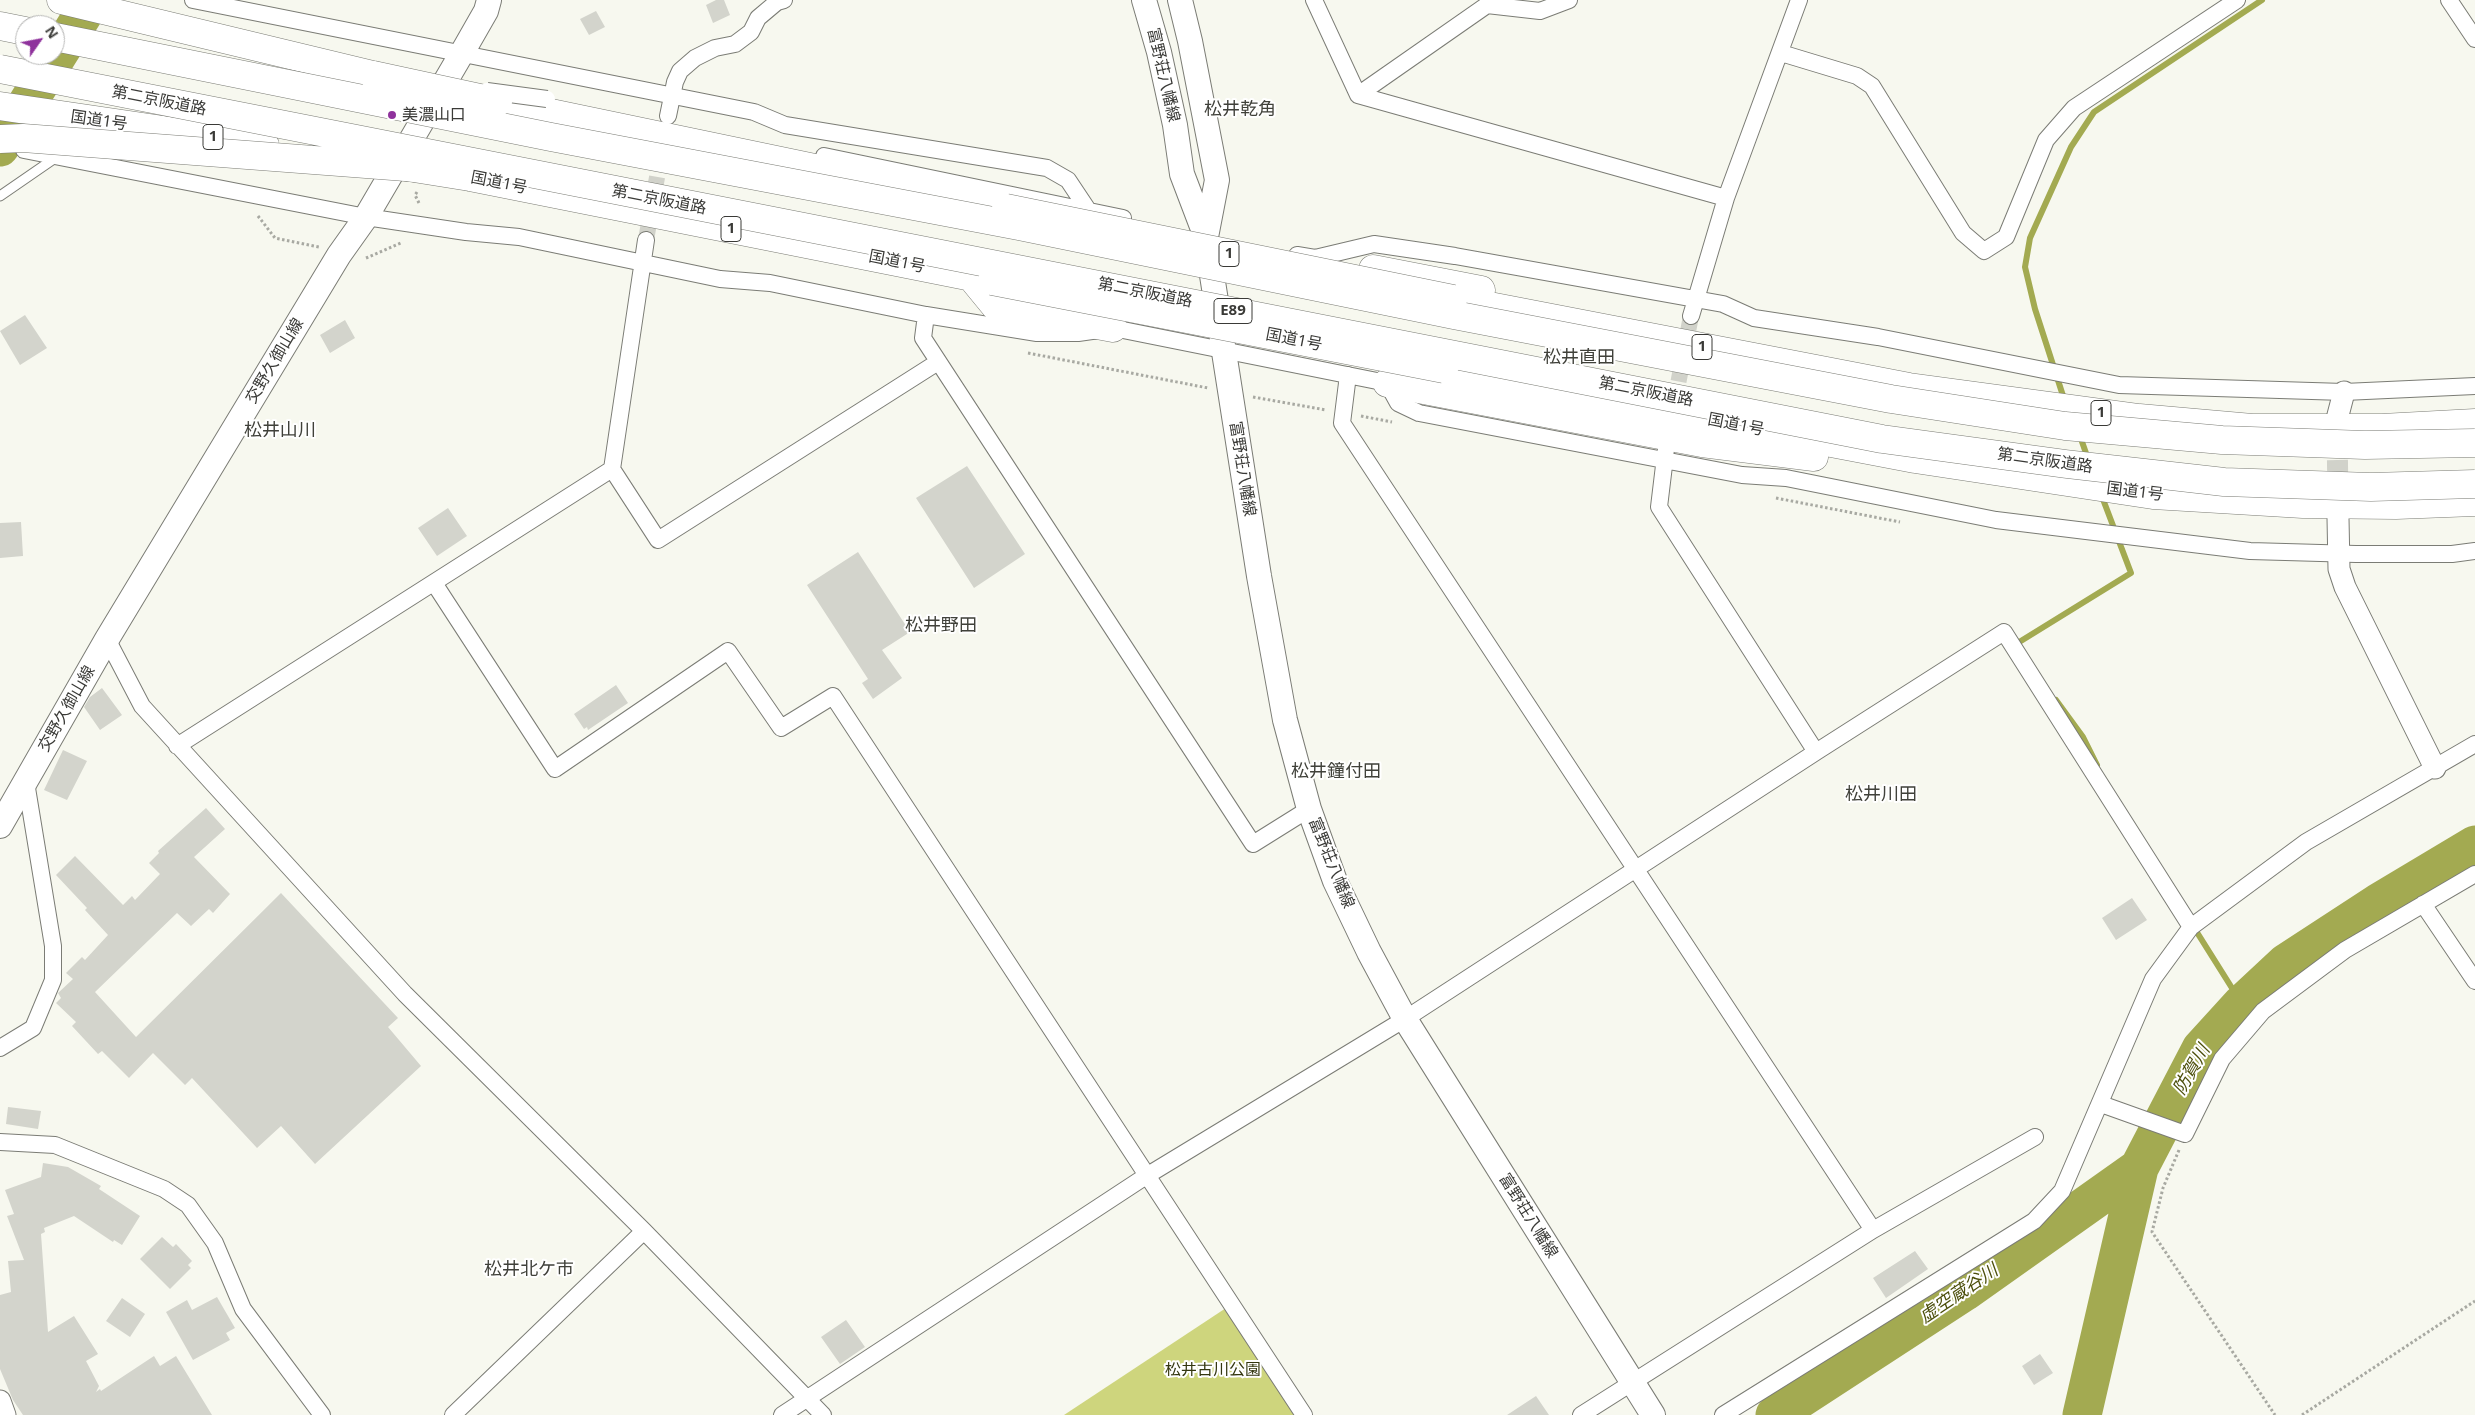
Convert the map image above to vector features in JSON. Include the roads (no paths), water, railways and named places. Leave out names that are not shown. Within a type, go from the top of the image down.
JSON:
[{"type":"highway","name":"1","points":[[63,0],[373,75],[498,102],[1454,299],[1909,387],[2139,418],[2252,428],[2382,428],[2475,423]]},
{"type":"highway","points":[[0,26],[15,29]]},
{"type":"highway","name":"E89","points":[[65,39],[560,139],[1019,226],[1454,316],[1891,399],[2065,426],[2222,440],[2364,445],[2475,443]]},
{"type":"highway","name":"第二京阪道路","points":[[0,69],[543,177],[1034,271],[1882,438],[2066,464],[2224,482],[2371,487],[2475,484]]},
{"type":"highway","name":"国道1号","points":[[0,106],[470,177],[982,279],[1915,460],[2153,495],[2303,504],[2396,505],[2475,502]]},
{"type":"highway","points":[[0,139],[23,138],[543,177]]},
{"type":"highway","points":[[1315,258],[1838,356],[1951,393]]},
{"type":"highway","points":[[982,279],[996,306],[1113,328]]},
{"type":"highway","points":[[1387,383],[1702,443],[1874,463],[1915,460]]},
{"type":"main road","name":"交野久御山線","points":[[0,826],[106,639],[340,255],[366,217],[462,54],[486,11],[489,0]]},
{"type":"main road","name":"富野荘八幡線","points":[[1144,0],[1161,61],[1175,125],[1182,174],[1206,237],[1260,585],[1285,720],[1309,809],[1335,881],[1369,952],[1405,1019],[1653,1415]]},
{"type":"main road","name":"富野荘八幡線","points":[[1180,0],[1190,41],[1217,180],[1206,237]]},
{"type":"street","points":[[193,0],[754,112],[785,125],[1047,168],[1068,180],[1088,210]]},
{"type":"street","points":[[668,116],[675,82],[680,71],[695,58],[715,48],[735,44],[751,32],[758,18],[776,2],[784,0]]},
{"type":"street","points":[[1314,0],[1358,95],[1726,198]]},
{"type":"street","points":[[1358,95],[1487,5],[1540,11],[1569,0]]},
{"type":"street","points":[[1691,316],[1726,198],[1800,0]]},
{"type":"street","points":[[1781,53],[1858,76],[1872,86],[1963,233],[1984,251],[2006,237],[2046,140],[2074,108],[2236,0]]},
{"type":"street","points":[[2449,0],[2475,39]]},
{"type":"street","points":[[373,75],[547,99],[1088,210],[1206,237],[1315,258],[1374,244],[1455,256],[1723,304],[1754,318],[1878,337],[2119,385],[2344,392],[2475,386]]},
{"type":"street","points":[[0,146],[366,217],[466,232],[519,237],[720,278],[770,283],[926,315],[1037,333],[1078,333],[1113,328],[1387,383],[1398,403],[1419,413],[1666,452],[1742,474],[1786,478],[1996,520],[2250,551],[2338,554],[2452,554],[2475,551]]},
{"type":"street","points":[[646,240],[612,469],[658,540],[938,362]]},
{"type":"street","points":[[926,315],[923,338],[1254,844],[1309,809]]},
{"type":"street","points":[[1348,375],[1342,423],[1874,1230]]},
{"type":"street","points":[[2337,419],[2344,392]]},
{"type":"street","points":[[1666,452],[1659,507],[1816,752]]},
{"type":"street","points":[[177,746],[612,469]]},
{"type":"street","points":[[2338,518],[2339,569],[2345,587],[2435,768]]},
{"type":"street","points":[[434,583],[555,769],[728,651],[781,728],[833,696],[1304,1415]]},
{"type":"street","points":[[782,1415],[1148,1175],[1405,1019],[2004,632],[2191,927]]},
{"type":"street","points":[[106,639],[142,706],[405,994],[644,1231],[822,1415]]},
{"type":"street","points":[[1722,1415],[2034,1221],[2062,1192],[2153,979],[2191,927],[2306,842],[2475,744]]},
{"type":"street","points":[[0,1048],[33,1028],[53,980],[53,946],[26,782]]},
{"type":"street","points":[[2101,1104],[2186,1134],[2222,1059],[2263,1011],[2345,950],[2475,874]]},
{"type":"street","points":[[2423,904],[2475,981]]},
{"type":"street","points":[[1581,1415],[1874,1230],[2035,1137]]},
{"type":"street","points":[[0,1142],[56,1145],[164,1189],[188,1205],[215,1242],[242,1309],[322,1415]]},
{"type":"street","points":[[453,1415],[644,1231]]},
{"type":"street","points":[[0,1402],[5,1415]]},
{"type":"lane","points":[[0,196],[59,156]]},
{"type":"waterway","points":[[0,147],[92,0]]},
{"type":"waterway","points":[[2065,402],[2035,309],[2025,267],[2030,238],[2071,147],[2094,112],[2262,0]]},
{"type":"waterway","points":[[2079,433],[2088,459]]},
{"type":"waterway","points":[[2018,647],[2016,644],[2131,573],[2101,494]]},
{"type":"waterway","points":[[2056,700],[2083,737],[2097,765]]},
{"type":"waterway","name":"防賀川","points":[[2082,1415],[2139,1168],[2201,1049],[2242,1004],[2286,963],[2378,903],[2475,845]]},
{"type":"waterway","points":[[2193,926],[2242,1004]]},
{"type":"waterway","name":"虚空蔵谷川","points":[[1775,1415],[1964,1292],[2139,1168]]},
{"type":"tunnel","points":[[646,240],[662,149]]},
{"type":"tunnel","points":[[1674,405],[1691,316]]},
{"type":"tunnel","points":[[2337,428],[2338,500]]},
{"type":"place","name":"美濃山口","points":[[392,115]]},
{"type":"district","name":"松井乾角","points":[[1240,110]]},
{"type":"district","name":"松井直田","points":[[1579,358]]},
{"type":"district","name":"松井山川","points":[[280,431]]},
{"type":"district","name":"松井野田","points":[[941,626]]},
{"type":"district","name":"松井鐘付田","points":[[1336,772]]},
{"type":"district","name":"松井川田","points":[[1881,795]]},
{"type":"district","name":"松井北ケ市","points":[[529,1270]]},
{"type":"park label","name":"松井古川公園","points":[[1213,1370]]}]
